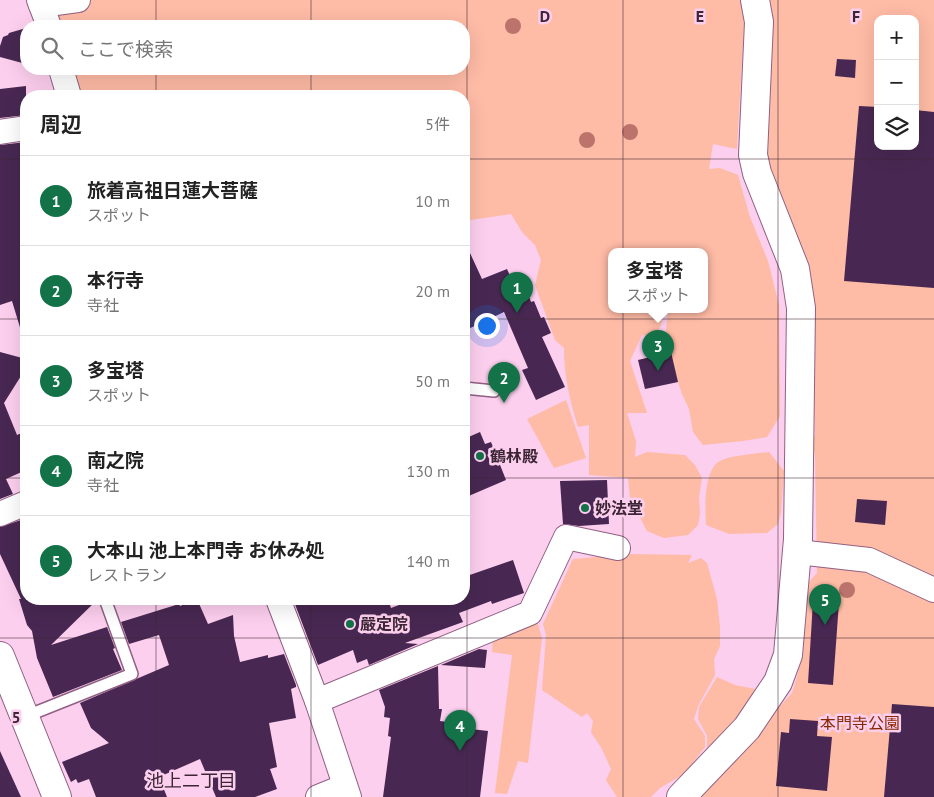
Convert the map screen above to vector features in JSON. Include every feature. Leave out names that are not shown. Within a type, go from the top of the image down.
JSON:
[{"type":"street","points":[[43,10],[78,0]]},
{"type":"street","points":[[681,797],[747,728],[778,682],[788,655],[798,552],[801,308],[796,270],[757,173],[754,155],[759,22],[756,0]]},
{"type":"street","points":[[63,75],[67,90]]},
{"type":"street","points":[[0,132],[20,129]]},
{"type":"street","points":[[0,514],[20,506]]},
{"type":"street","points":[[317,701],[530,613],[566,537],[618,548]]},
{"type":"street","points":[[798,552],[869,560],[934,590]]},
{"type":"street","points":[[280,605],[317,701],[347,791],[318,797]]},
{"type":"street","points":[[0,656],[57,797]]},
{"type":"lane","points":[[470,388],[494,390]]},
{"type":"lane","points":[[24,716],[132,674],[107,605]]},
{"type":"green space","points":[[47,0],[741,0],[744,25],[737,149],[713,144],[709,169],[720,168],[738,175],[750,217],[768,261],[779,305],[780,416],[767,437],[703,445],[693,432],[689,409],[682,394],[665,341],[668,313],[708,313],[708,248],[608,248],[608,313],[663,313],[662,322],[656,337],[642,335],[630,361],[647,413],[627,413],[636,441],[635,457],[647,452],[685,455],[695,465],[702,478],[698,525],[688,535],[664,538],[647,531],[630,498],[628,478],[589,475],[589,425],[578,427],[568,388],[564,348],[555,340],[535,285],[541,260],[535,245],[522,232],[511,214],[470,220],[470,90],[75,90],[72,75],[470,75],[470,20],[56,20]]},
{"type":"green space","name":"本門寺公園","points":[[770,0],[934,0],[934,797],[689,797],[690,770],[707,748],[707,736],[698,719],[699,707],[717,677],[735,685],[780,694],[780,706],[792,693],[801,663],[809,582],[817,573],[815,456],[812,439],[815,435],[812,309],[765,153],[773,19]]},
{"type":"green space","points":[[566,400],[586,458],[554,468],[527,419]]},
{"type":"green space","points":[[769,452],[784,471],[781,512],[778,524],[767,533],[729,534],[706,525],[706,489],[711,471],[716,464],[733,457]]},
{"type":"green space","points":[[630,554],[692,555],[688,563],[701,558],[707,563],[717,599],[720,627],[720,646],[714,659],[715,675],[698,706],[694,719],[705,736],[705,747],[684,774],[660,788],[651,797],[617,797],[606,780],[611,769],[602,749],[591,732],[593,721],[587,713],[582,717],[542,690],[546,635],[543,624],[573,559]]},
{"type":"green space","points":[[537,620],[542,639],[528,763],[518,761],[507,794],[495,793],[512,655],[492,652],[493,637]]},
{"type":"building","points":[[20,30],[20,62],[0,57],[0,46],[3,37]]},
{"type":"building","points":[[837,59],[856,60],[855,78],[835,76]]},
{"type":"building","points":[[26,86],[26,90],[20,90],[20,116],[0,118],[0,89]]},
{"type":"building","points":[[859,106],[874,107],[874,150],[919,150],[919,110],[934,112],[934,288],[844,281]]},
{"type":"building","points":[[20,143],[20,327],[12,301],[0,305],[0,145]]},
{"type":"building","points":[[470,253],[482,279],[507,269],[511,278],[517,276],[524,289],[526,288],[531,302],[534,301],[541,318],[544,317],[551,333],[542,337],[565,387],[536,400],[522,370],[528,368],[504,312],[470,328]]},
{"type":"building","points":[[0,352],[20,357],[20,378],[4,403],[17,435],[20,434],[20,473],[6,479],[13,494],[0,499]]},
{"type":"building","points":[[671,352],[678,382],[645,389],[638,360]]},
{"type":"building","name":"鶴林殿","points":[[480,432],[485,444],[491,442],[506,480],[470,495],[470,436]]},
{"type":"building","points":[[607,480],[609,524],[579,526],[563,524],[560,481]]},
{"type":"building","points":[[857,499],[887,501],[885,525],[855,522]]},
{"type":"building","points":[[20,520],[20,597],[0,554],[0,527]]},
{"type":"building","name":"嚴定院","points":[[513,560],[524,593],[492,604],[491,601],[459,613],[463,622],[405,643],[418,644],[369,665],[367,659],[357,663],[353,650],[318,665],[295,605],[390,605],[391,608],[399,605],[470,605],[470,575]]},
{"type":"building","points":[[813,601],[839,602],[833,685],[808,683]]},
{"type":"building","points":[[21,605],[92,605],[51,645],[107,627],[115,648],[113,649],[122,670],[53,697],[37,658],[32,631],[27,625]]},
{"type":"building","points":[[176,605],[200,605],[208,624],[233,615],[234,636],[240,662],[268,655],[268,658],[284,654],[296,685],[296,687],[291,689],[296,718],[269,723],[277,767],[270,769],[277,789],[255,797],[216,797],[200,759],[159,777],[167,797],[96,797],[89,779],[78,783],[76,779],[71,782],[62,762],[109,743],[91,728],[80,703],[169,665],[159,635],[129,644],[121,622]]},
{"type":"building","points":[[479,649],[487,650],[485,668],[441,665]]},
{"type":"building","points":[[438,666],[439,709],[442,709],[440,721],[471,725],[471,729],[488,731],[480,797],[383,797],[391,737],[388,736],[390,718],[384,717],[385,707],[379,690]]},
{"type":"building","points":[[892,704],[934,707],[934,797],[884,797]]},
{"type":"building","points":[[790,719],[818,721],[817,736],[832,737],[827,791],[776,786],[781,732],[789,733]]},
{"type":"building","points":[[0,751],[21,797],[0,797]]},
{"type":"place","name":"旅着高祖日蓮大菩薩","points":[[517,313]]},
{"type":"place","name":"多宝塔","points":[[658,371]]},
{"type":"place","name":"本行寺","points":[[504,403]]},
{"type":"place","name":"鶴林殿","points":[[480,456]]},
{"type":"place","name":"妙法堂","points":[[585,508]]},
{"type":"place","name":"嚴定院","points":[[350,624]]},
{"type":"place","name":"大本山 池上本門寺 お休み処","points":[[825,625]]},
{"type":"place","name":"南之院","points":[[460,751]]},
{"type":"district","name":"池上二丁目","points":[[191,780]]}]
